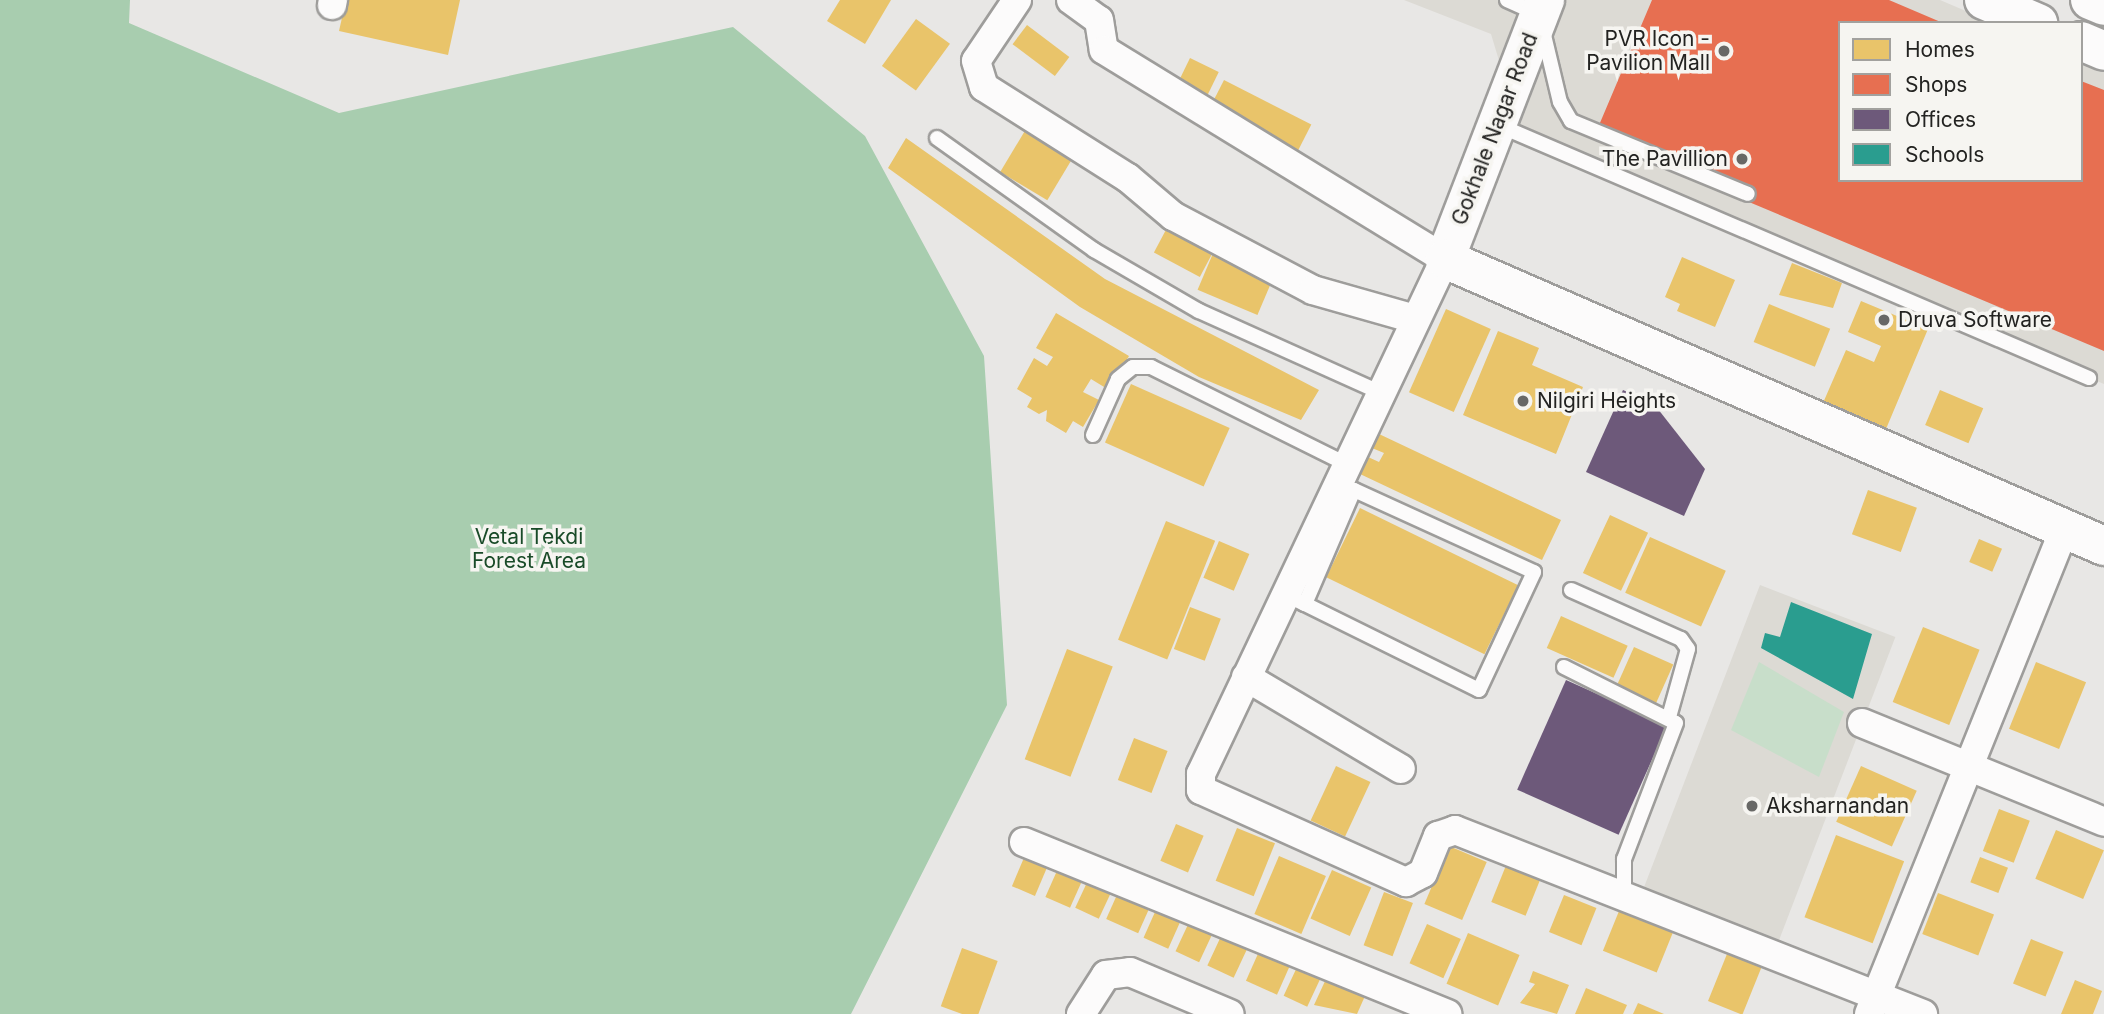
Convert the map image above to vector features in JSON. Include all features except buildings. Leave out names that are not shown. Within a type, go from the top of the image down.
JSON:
[{"type":"street","points":[[1017,0],[976,61],[984,87],[1128,178],[1173,216],[1313,290],[1411,318]]},
{"type":"street","points":[[1071,0],[1099,20],[1104,50],[1445,259],[2104,546]]},
{"type":"street","points":[[1984,0],[2033,21]]},
{"type":"street","points":[[2091,0],[2104,6]]},
{"type":"street","name":"Gokhale Nagar Road","points":[[1445,259],[1496,124],[1531,5]]},
{"type":"street","points":[[2083,42],[2104,51]]},
{"type":"street","points":[[1445,259],[1411,318],[1346,464],[1295,599],[1246,677],[1201,774],[1206,797],[1406,882],[1423,873],[1438,836],[1455,830],[1624,894],[1873,1004],[1923,1014]]},
{"type":"street","points":[[1873,1004],[2064,530]]},
{"type":"street","points":[[1246,677],[1401,769]]},
{"type":"street","points":[[1862,723],[2104,821]]},
{"type":"street","points":[[1024,842],[1447,1014]]},
{"type":"street","points":[[1082,1014],[1107,975],[1130,972],[1230,1014]]},
{"type":"lane","points":[[1531,5],[1560,102],[1571,121],[1748,194]]},
{"type":"lane","points":[[1496,124],[2089,378]]},
{"type":"lane","points":[[937,138],[1094,250],[1199,311],[1379,392]]},
{"type":"lane","points":[[1093,435],[1118,379],[1133,367],[1151,367],[1346,464]]},
{"type":"lane","points":[[1354,490],[1534,572],[1479,690],[1295,599],[1354,490]]},
{"type":"lane","points":[[1570,590],[1681,639],[1688,649],[1669,717]]},
{"type":"lane","points":[[1564,667],[1669,717],[1677,733],[1624,859],[1624,894]]},
{"type":"shaded area","name":"The Pavillion","points":[[1404,0],[1940,0],[1989,21],[1838,21],[1838,182],[2083,182],[2083,61],[2104,69],[2104,384],[1525,147],[1491,34]]},
{"type":"shaded area","name":"Aksharnandan","points":[[1760,585],[1895,637],[1779,940],[1644,888]]},
{"type":"green space","name":"Vetal Tekdi Forest Area","points":[[0,0],[130,0],[129,23],[339,113],[733,27],[865,136],[984,356],[1007,705],[851,1014],[0,1014]]},
{"type":"green space","points":[[1759,662],[1844,712],[1819,777],[1731,730]]},
{"type":"place","name":"PVR Icon - Pavilion Mall","points":[[1724,51]]},
{"type":"place","name":"The Pavillion","points":[[1742,159]]},
{"type":"place","name":"Druva Software","points":[[1884,320]]},
{"type":"place","name":"Nilgiri Heights","points":[[1523,401]]},
{"type":"place","name":"Aksharnandan","points":[[1752,806]]}]
